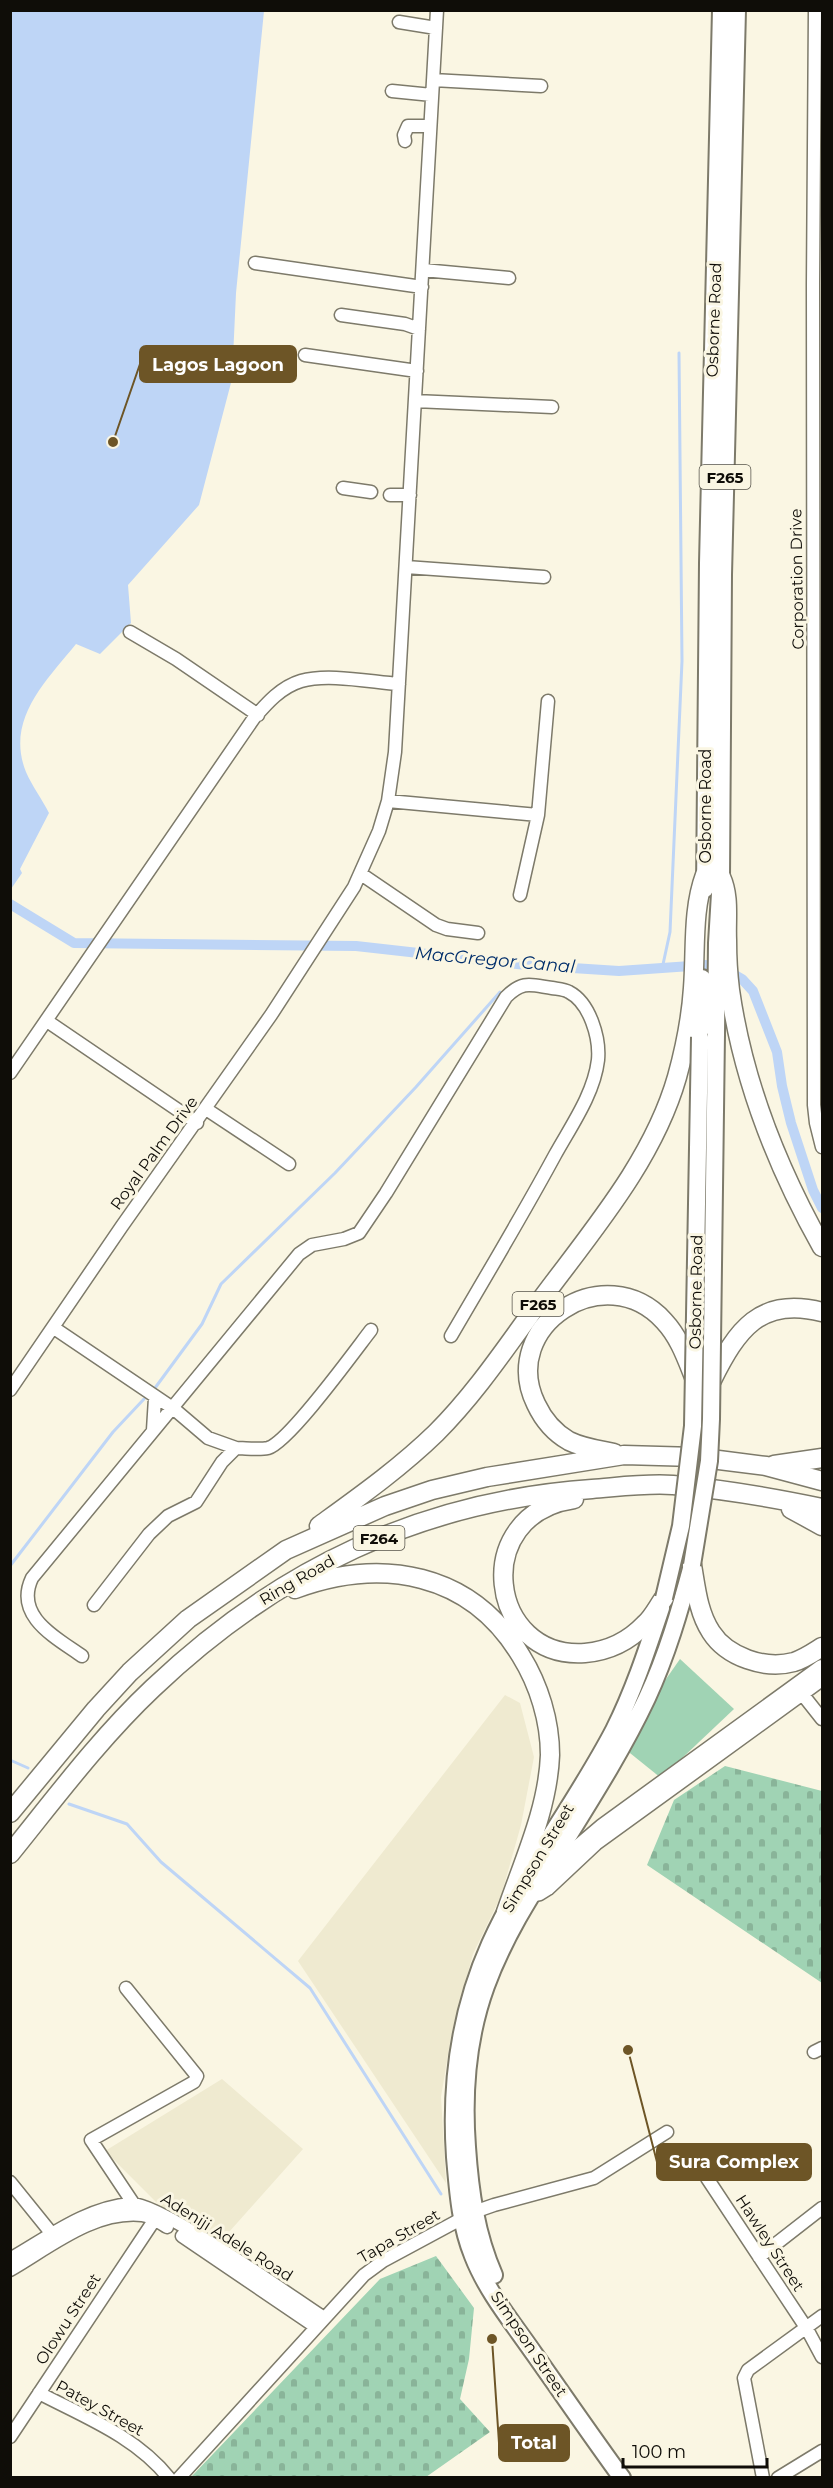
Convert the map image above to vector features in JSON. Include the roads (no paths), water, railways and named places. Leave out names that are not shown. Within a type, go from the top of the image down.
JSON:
[{"type":"highway","points":[[713,876],[727,890],[711,942],[710,989],[740,1050],[781,1165],[822,1247]]},
{"type":"highway","name":"F265","points":[[286,1550],[386,1478],[437,1432],[477,1387],[599,1222],[646,1150],[676,1080],[685,1044],[710,989],[711,942],[698,894],[713,876]]},
{"type":"highway","points":[[624,1455],[581,1446],[568,1440],[552,1428],[540,1412],[529,1380],[528,1363],[534,1343],[554,1315],[587,1297],[602,1294],[617,1295],[637,1301],[664,1320],[703,1379],[743,1330],[760,1317],[776,1310],[792,1307],[822,1312]]},
{"type":"highway","name":"Ring Road","points":[[10,1813],[116,1687],[161,1642],[220,1594],[286,1550],[385,1506],[432,1490],[529,1468],[624,1455],[694,1457],[766,1466],[822,1482]]},
{"type":"highway","points":[[766,1466],[822,1458]]},
{"type":"highway","name":"Ring Road","points":[[10,1854],[69,1780],[151,1690],[203,1643],[259,1601],[321,1564],[415,1524],[453,1512],[523,1496],[671,1485],[822,1508]]},
{"type":"highway","points":[[608,1488],[593,1496],[563,1500],[540,1510],[524,1522],[512,1537],[505,1555],[502,1571],[507,1603],[523,1629],[546,1646],[571,1654],[596,1652],[617,1646],[645,1624],[664,1598]]},
{"type":"highway","points":[[770,1500],[822,1526]]},
{"type":"highway","name":"F265","points":[[692,1565],[698,1601],[715,1638],[743,1657],[757,1662],[793,1662],[822,1647]]},
{"type":"highway","points":[[259,1601],[331,1577],[375,1572],[402,1574],[450,1589],[491,1616],[513,1641],[530,1669],[540,1695],[550,1752],[548,1780],[506,1912]]},
{"type":"highway","points":[[533,1891],[603,1828],[822,1669]]},
{"type":"main road","name":"Osborne Road","points":[[713,876],[708,540],[721,10]]},
{"type":"main road","name":"Osborne Road","points":[[713,876],[723,575],[736,10]]},
{"type":"main road","name":"Osborne Road","points":[[600,1770],[647,1698],[664,1657],[692,1565],[709,1461],[703,1379],[710,989]]},
{"type":"main road","name":"Osborne Road","points":[[600,1770],[631,1695],[675,1558],[685,1498],[693,1426],[703,1379]]},
{"type":"main road","points":[[468,2216],[466,2076],[473,2033],[486,1987],[501,1951],[600,1770]]},
{"type":"main road","name":"Simpson Street","points":[[600,1770],[506,1912],[490,1944],[472,1992],[458,2053],[454,2087],[454,2139],[468,2216],[516,2328],[622,2478]]},
{"type":"street","name":"Royal Palm Drive","points":[[10,1390],[122,1226],[197,1123],[312,952],[361,874],[379,831],[388,801],[395,752],[437,10]]},
{"type":"street","name":"Corporation Drive","points":[[815,10],[819,663],[819,963],[816,1123],[822,1147]]},
{"type":"street","points":[[399,22],[436,28]]},
{"type":"street","points":[[433,80],[541,86]]},
{"type":"street","points":[[392,91],[432,95]]},
{"type":"street","points":[[405,141],[404,135],[408,126],[430,126]]},
{"type":"street","points":[[255,263],[422,287]]},
{"type":"street","points":[[423,270],[509,278]]},
{"type":"street","points":[[341,315],[405,324],[419,329]]},
{"type":"street","points":[[305,355],[417,371]]},
{"type":"street","points":[[415,401],[552,407]]},
{"type":"street","points":[[343,488],[371,492]]},
{"type":"street","points":[[390,495],[410,495]]},
{"type":"street","points":[[406,567],[544,578]]},
{"type":"street","points":[[130,632],[176,659],[258,715]]},
{"type":"street","points":[[10,1073],[271,699],[301,681],[320,678],[399,684]]},
{"type":"street","points":[[520,895],[538,815],[548,701]]},
{"type":"street","points":[[388,801],[538,815]]},
{"type":"street","points":[[361,874],[436,925],[447,929],[478,933]]},
{"type":"street","points":[[82,1656],[47,1631],[29,1610],[26,1600],[32,1578],[153,1430],[174,1409],[299,1254],[312,1245],[344,1239],[359,1233],[506,997],[516,987],[524,985],[567,990],[583,1004],[598,1042],[598,1060],[592,1083],[584,1104],[535,1192],[451,1336]]},
{"type":"street","points":[[47,1021],[197,1123]]},
{"type":"street","points":[[206,1109],[289,1164]]},
{"type":"street","points":[[54,1328],[174,1409],[208,1438],[222,1462]]},
{"type":"street","points":[[208,1438],[236,1448],[268,1448],[281,1440],[297,1424],[371,1330]]},
{"type":"street","points":[[153,1430],[155,1398]]},
{"type":"street","points":[[94,1605],[149,1534],[168,1516],[196,1502],[222,1462],[236,1448]]},
{"type":"street","points":[[533,1891],[540,1894],[548,1889],[596,1845],[822,1680]]},
{"type":"street","points":[[803,1695],[822,1719]]},
{"type":"street","points":[[126,1988],[197,2076],[197,2079],[91,2140],[142,2215]]},
{"type":"street","name":"Tapa Street","points":[[179,2478],[364,2275],[383,2261],[468,2216],[494,2205],[594,2178],[668,2132]]},
{"type":"street","name":"Hawley Street","points":[[707,2178],[807,2328],[822,2357]]},
{"type":"street","points":[[10,2182],[52,2234]]},
{"type":"street","points":[[10,2259],[52,2234],[98,2212],[132,2203]]},
{"type":"street","name":"Adeniji Adele Road","points":[[132,2203],[161,2213],[320,2323]]},
{"type":"street","points":[[759,2257],[822,2208]]},
{"type":"street","name":"Adeniji Adele Road","points":[[10,2270],[63,2238],[103,2219],[142,2215],[155,2219],[194,2242],[320,2323]]},
{"type":"street","name":"Olowu Street","points":[[10,2437],[155,2219]]},
{"type":"street","points":[[763,2478],[744,2378],[748,2370],[822,2316]]},
{"type":"street","name":"Patey Street","points":[[39,2393],[126,2438],[157,2464],[169,2478]]},
{"type":"street","points":[[778,2478],[822,2451]]},
{"type":"water","points":[[11,10],[264,11],[236,293],[232,379],[199,505],[128,585],[131,623],[100,654],[76,644],[41,687],[32,702],[21,735],[21,753],[28,777],[49,813],[20,869],[22,873],[11,889]]},
{"type":"waterway","points":[[662,969],[670,932],[682,661],[679,353]]},
{"type":"waterway","name":"MacGregor Canal","points":[[10,904],[74,943],[356,946],[526,965],[619,971],[705,965],[723,968],[742,979],[753,991],[777,1052],[791,1123],[813,1190],[822,1208]]},
{"type":"waterway","points":[[155,1388],[202,1324],[221,1284],[335,1173],[416,1087],[500,992]]},
{"type":"waterway","points":[[10,1566],[113,1432],[144,1399]]},
{"type":"waterway","points":[[10,1760],[28,1768]]},
{"type":"waterway","points":[[69,1804],[127,1824],[161,1862],[310,1988],[441,2194]]},
{"type":"place","name":"Lagos Lagoon","points":[[113,442]]},
{"type":"place","name":"Sura Complex","points":[[628,2050]]},
{"type":"place","name":"Total","points":[[492,2339]]}]
